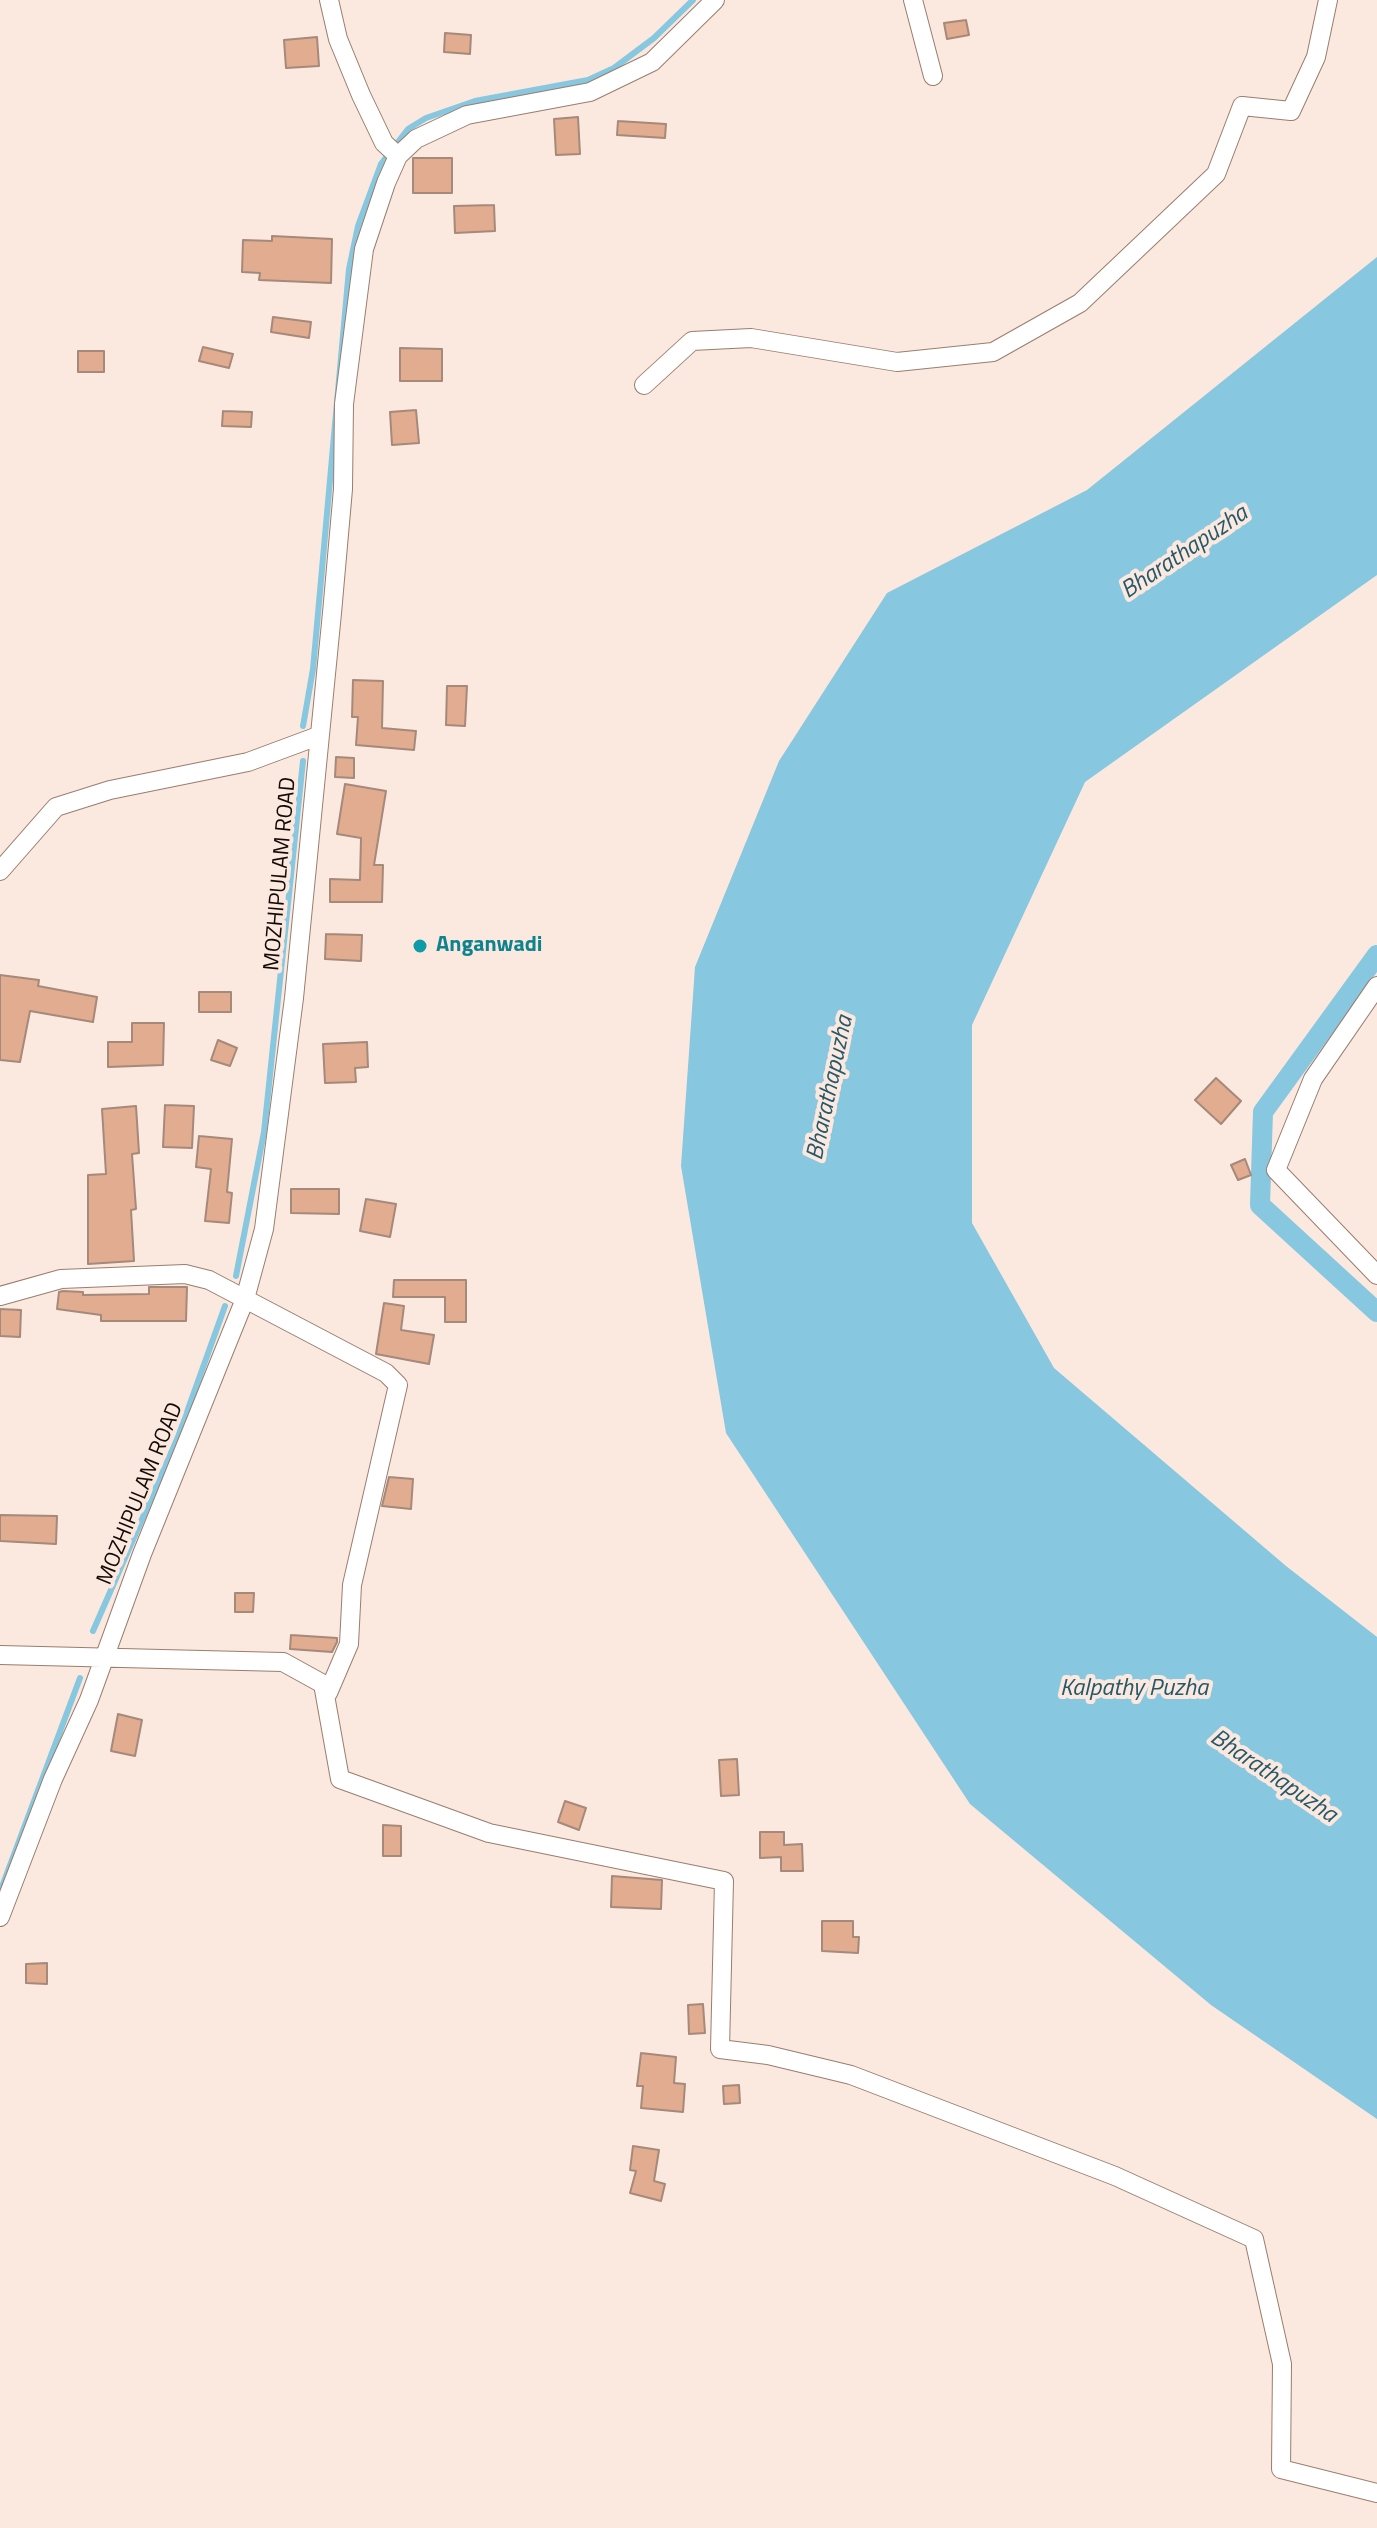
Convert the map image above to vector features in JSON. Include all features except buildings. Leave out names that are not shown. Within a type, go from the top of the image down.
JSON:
[{"type":"street","points":[[329,0],[338,39],[391,150],[467,115],[590,92],[652,62],[715,0]]},
{"type":"street","points":[[913,0],[933,76]]},
{"type":"street","points":[[644,385],[692,341],[751,338],[897,362],[993,352],[1080,303],[1216,174],[1242,106],[1291,111],[1316,57],[1328,0]]},
{"type":"street","name":"MOZHIPULAM ROAD","points":[[0,1917],[53,1779],[89,1700],[245,1299],[264,1229],[295,984],[343,489],[344,404],[364,249],[391,150]]},
{"type":"street","points":[[0,871],[56,807],[110,790],[248,762],[318,736]]},
{"type":"street","points":[[1377,986],[1313,1079],[1276,1170],[1377,1275]]},
{"type":"street","points":[[0,1296],[61,1279],[185,1274],[209,1280],[386,1373],[398,1385],[352,1585],[349,1644],[328,1693],[323,1684],[283,1662],[0,1655]]},
{"type":"street","points":[[323,1684],[340,1779],[489,1833],[724,1881],[720,2049],[768,2055],[851,2075],[1115,2176],[1254,2239],[1282,2364],[1281,2469],[1377,2493]]},
{"type":"water","name":"Kalpathy Puzha","points":[[1377,257],[1377,575],[1085,782],[972,1025],[972,1223],[1054,1368],[1286,1566],[1377,1637],[1377,2119],[1211,2005],[970,1804],[726,1433],[681,1166],[695,967],[779,761],[887,593],[1087,490]]},
{"type":"waterway","points":[[303,726],[313,669],[349,269],[358,226],[381,164],[408,129],[426,118],[475,101],[588,80],[614,68],[654,38],[693,0]]},
{"type":"waterway","points":[[236,1276],[264,1132],[303,761]]},
{"type":"waterway","points":[[1377,955],[1263,1112],[1260,1205],[1377,1312]]},
{"type":"waterway","points":[[93,1631],[178,1437],[225,1306]]},
{"type":"waterway","points":[[0,1892],[80,1678]]},
{"type":"place","name":"Anganwadi","points":[[420,946]]},
{"type":"water label","name":"Bharathapuzha","points":[[1185,553]]},
{"type":"water label","name":"Bharathapuzha","points":[[831,1088]]},
{"type":"water label","name":"Bharathapuzha","points":[[1273,1777]]}]
